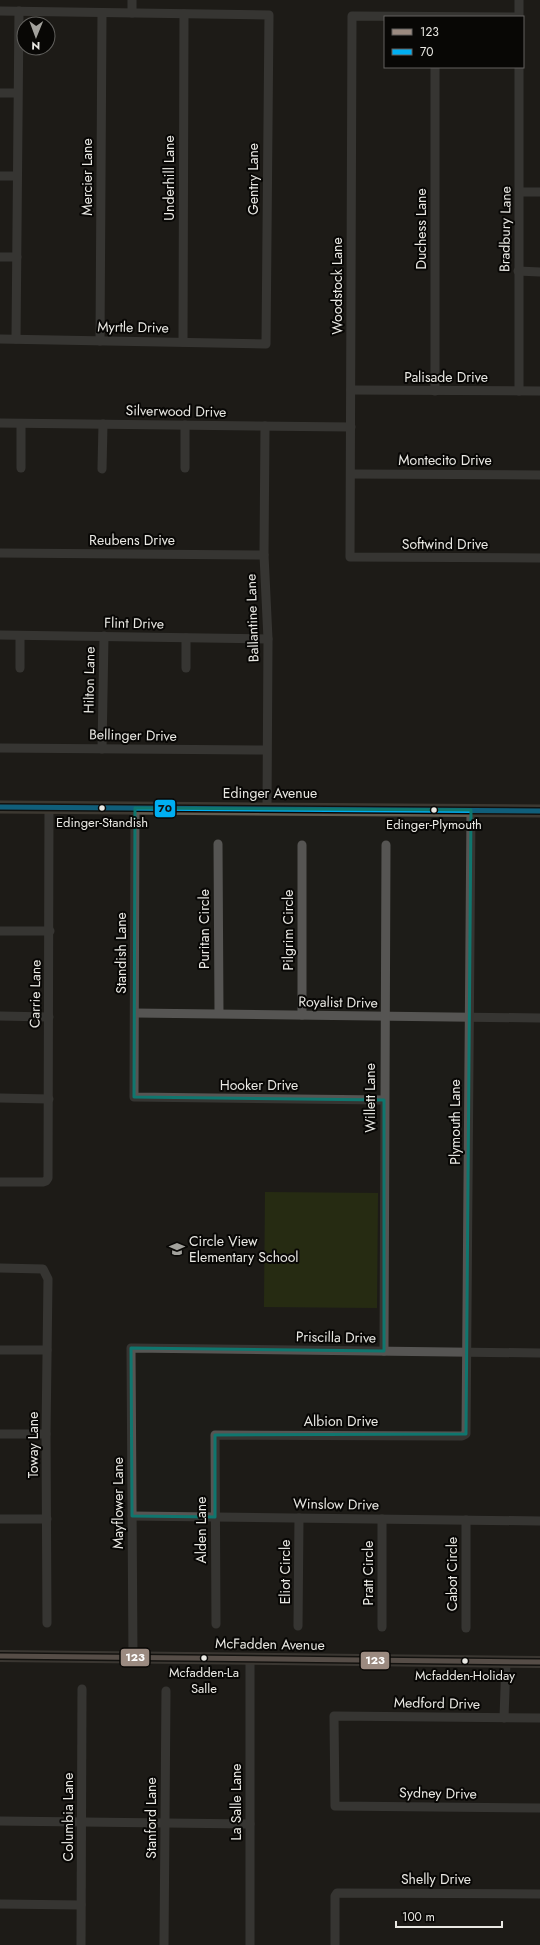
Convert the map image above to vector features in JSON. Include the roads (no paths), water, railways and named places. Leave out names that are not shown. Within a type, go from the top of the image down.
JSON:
[{"type":"main road","name":"Edinger Avenue","points":[[0,807],[540,811]]},
{"type":"street","points":[[132,0],[132,13]]},
{"type":"street","points":[[519,0],[519,16]]},
{"type":"street","points":[[0,11],[184,14]]},
{"type":"street","points":[[16,339],[18,11]]},
{"type":"street","name":"Mercier Lane","points":[[100,341],[102,12]]},
{"type":"street","name":"Gentry Lane","points":[[184,14],[269,15],[266,344]]},
{"type":"street","name":"Underhill Lane","points":[[183,342],[184,14]]},
{"type":"street","name":"Woodstock Lane","points":[[350,557],[352,16],[384,16]]},
{"type":"street","name":"Duchess Lane","points":[[435,68],[435,390]]},
{"type":"street","name":"Bradbury Lane","points":[[519,68],[519,391]]},
{"type":"street","points":[[0,93],[18,93]]},
{"type":"street","points":[[0,176],[16,176]]},
{"type":"street","points":[[520,192],[540,192]]},
{"type":"street","points":[[0,257],[17,257]]},
{"type":"street","points":[[518,272],[540,272]]},
{"type":"street","name":"Myrtle Drive","points":[[0,339],[266,344]]},
{"type":"street","name":"Palisade Drive","points":[[351,390],[540,392]]},
{"type":"street","name":"Silverwood Drive","points":[[0,424],[351,427]]},
{"type":"street","points":[[21,424],[21,468]]},
{"type":"street","points":[[102,469],[103,424]]},
{"type":"street","points":[[185,425],[185,468]]},
{"type":"street","name":"Ballantine Lane","points":[[265,426],[264,555],[268,639],[266,750],[267,809]]},
{"type":"street","name":"Montecito Drive","points":[[351,474],[540,474]]},
{"type":"street","name":"Reubens Drive","points":[[0,553],[264,555]]},
{"type":"street","name":"Softwind Drive","points":[[350,557],[540,558]]},
{"type":"street","name":"Flint Drive","points":[[0,635],[268,639]]},
{"type":"street","points":[[20,636],[20,668]]},
{"type":"street","name":"Hilton Lane","points":[[102,749],[104,636]]},
{"type":"street","points":[[186,638],[186,668]]},
{"type":"street","name":"Bellinger Drive","points":[[0,748],[266,750]]},
{"type":"street","name":"Carrie Lane","points":[[0,1182],[46,1182],[48,1178],[48,1017],[50,931],[49,807]]},
{"type":"street","name":"Standish Lane","points":[[134,1097],[135,808]]},
{"type":"street","name":"Plymouth Lane","points":[[466,1434],[471,810]]},
{"type":"street","name":"Puritan Circle","points":[[218,844],[219,1013]]},
{"type":"street","name":"Pilgrim Circle","points":[[302,845],[302,1015]]},
{"type":"street","name":"Willett Lane","points":[[384,1351],[386,845]]},
{"type":"street","points":[[0,931],[50,931]]},
{"type":"street","name":"Royalist Drive","points":[[135,1013],[540,1018]]},
{"type":"street","points":[[0,1016],[48,1017]]},
{"type":"street","name":"Hooker Drive","points":[[134,1097],[384,1100]]},
{"type":"street","points":[[0,1098],[49,1099]]},
{"type":"street","name":"Toway Lane","points":[[0,1268],[43,1269],[48,1279],[46,1434],[47,1622]]},
{"type":"street","name":"Priscilla Drive","points":[[131,1348],[540,1353]]},
{"type":"street","name":"Mayflower Lane","points":[[131,1348],[133,1658]]},
{"type":"street","points":[[0,1350],[47,1350]]},
{"type":"street","points":[[0,1434],[46,1434]]},
{"type":"street","name":"Albion Drive","points":[[215,1435],[462,1436],[466,1434]]},
{"type":"street","name":"Alden Lane","points":[[215,1435],[216,1624]]},
{"type":"street","name":"Winslow Drive","points":[[132,1516],[540,1521]]},
{"type":"street","points":[[0,1518],[47,1519]]},
{"type":"street","name":"Eliot Circle","points":[[298,1626],[299,1518]]},
{"type":"street","name":"Pratt Circle","points":[[382,1519],[382,1627]]},
{"type":"street","name":"Cabot Circle","points":[[466,1520],[466,1628]]},
{"type":"street","name":"McFadden Avenue","points":[[0,1656],[540,1662]]},
{"type":"street","name":"La Salle Lane","points":[[250,1659],[250,1945]]},
{"type":"street","points":[[504,1718],[506,1661]]},
{"type":"street","name":"Columbia Lane","points":[[81,1945],[82,1689]]},
{"type":"street","name":"Stanford Lane","points":[[164,1945],[166,1691]]},
{"type":"street","name":"Medford Drive","points":[[335,1806],[334,1716],[540,1718]]},
{"type":"street","name":"Sydney Drive","points":[[335,1806],[540,1808]]},
{"type":"street","points":[[0,1821],[250,1824]]},
{"type":"street","name":"Shelly Drive","points":[[335,1945],[335,1896],[337,1893],[540,1894]]},
{"type":"street","points":[[0,1904],[81,1905]]},
{"type":"place","name":"Edinger-Standish","points":[[102,808]]},
{"type":"place","name":"Edinger-Plymouth","points":[[434,810]]},
{"type":"place","name":"Circle View Elementary School","points":[[177,1249]]},
{"type":"place","name":"Mcfadden-La Salle","points":[[204,1658]]},
{"type":"place","name":"Mcfadden-Holiday","points":[[465,1661]]}]
